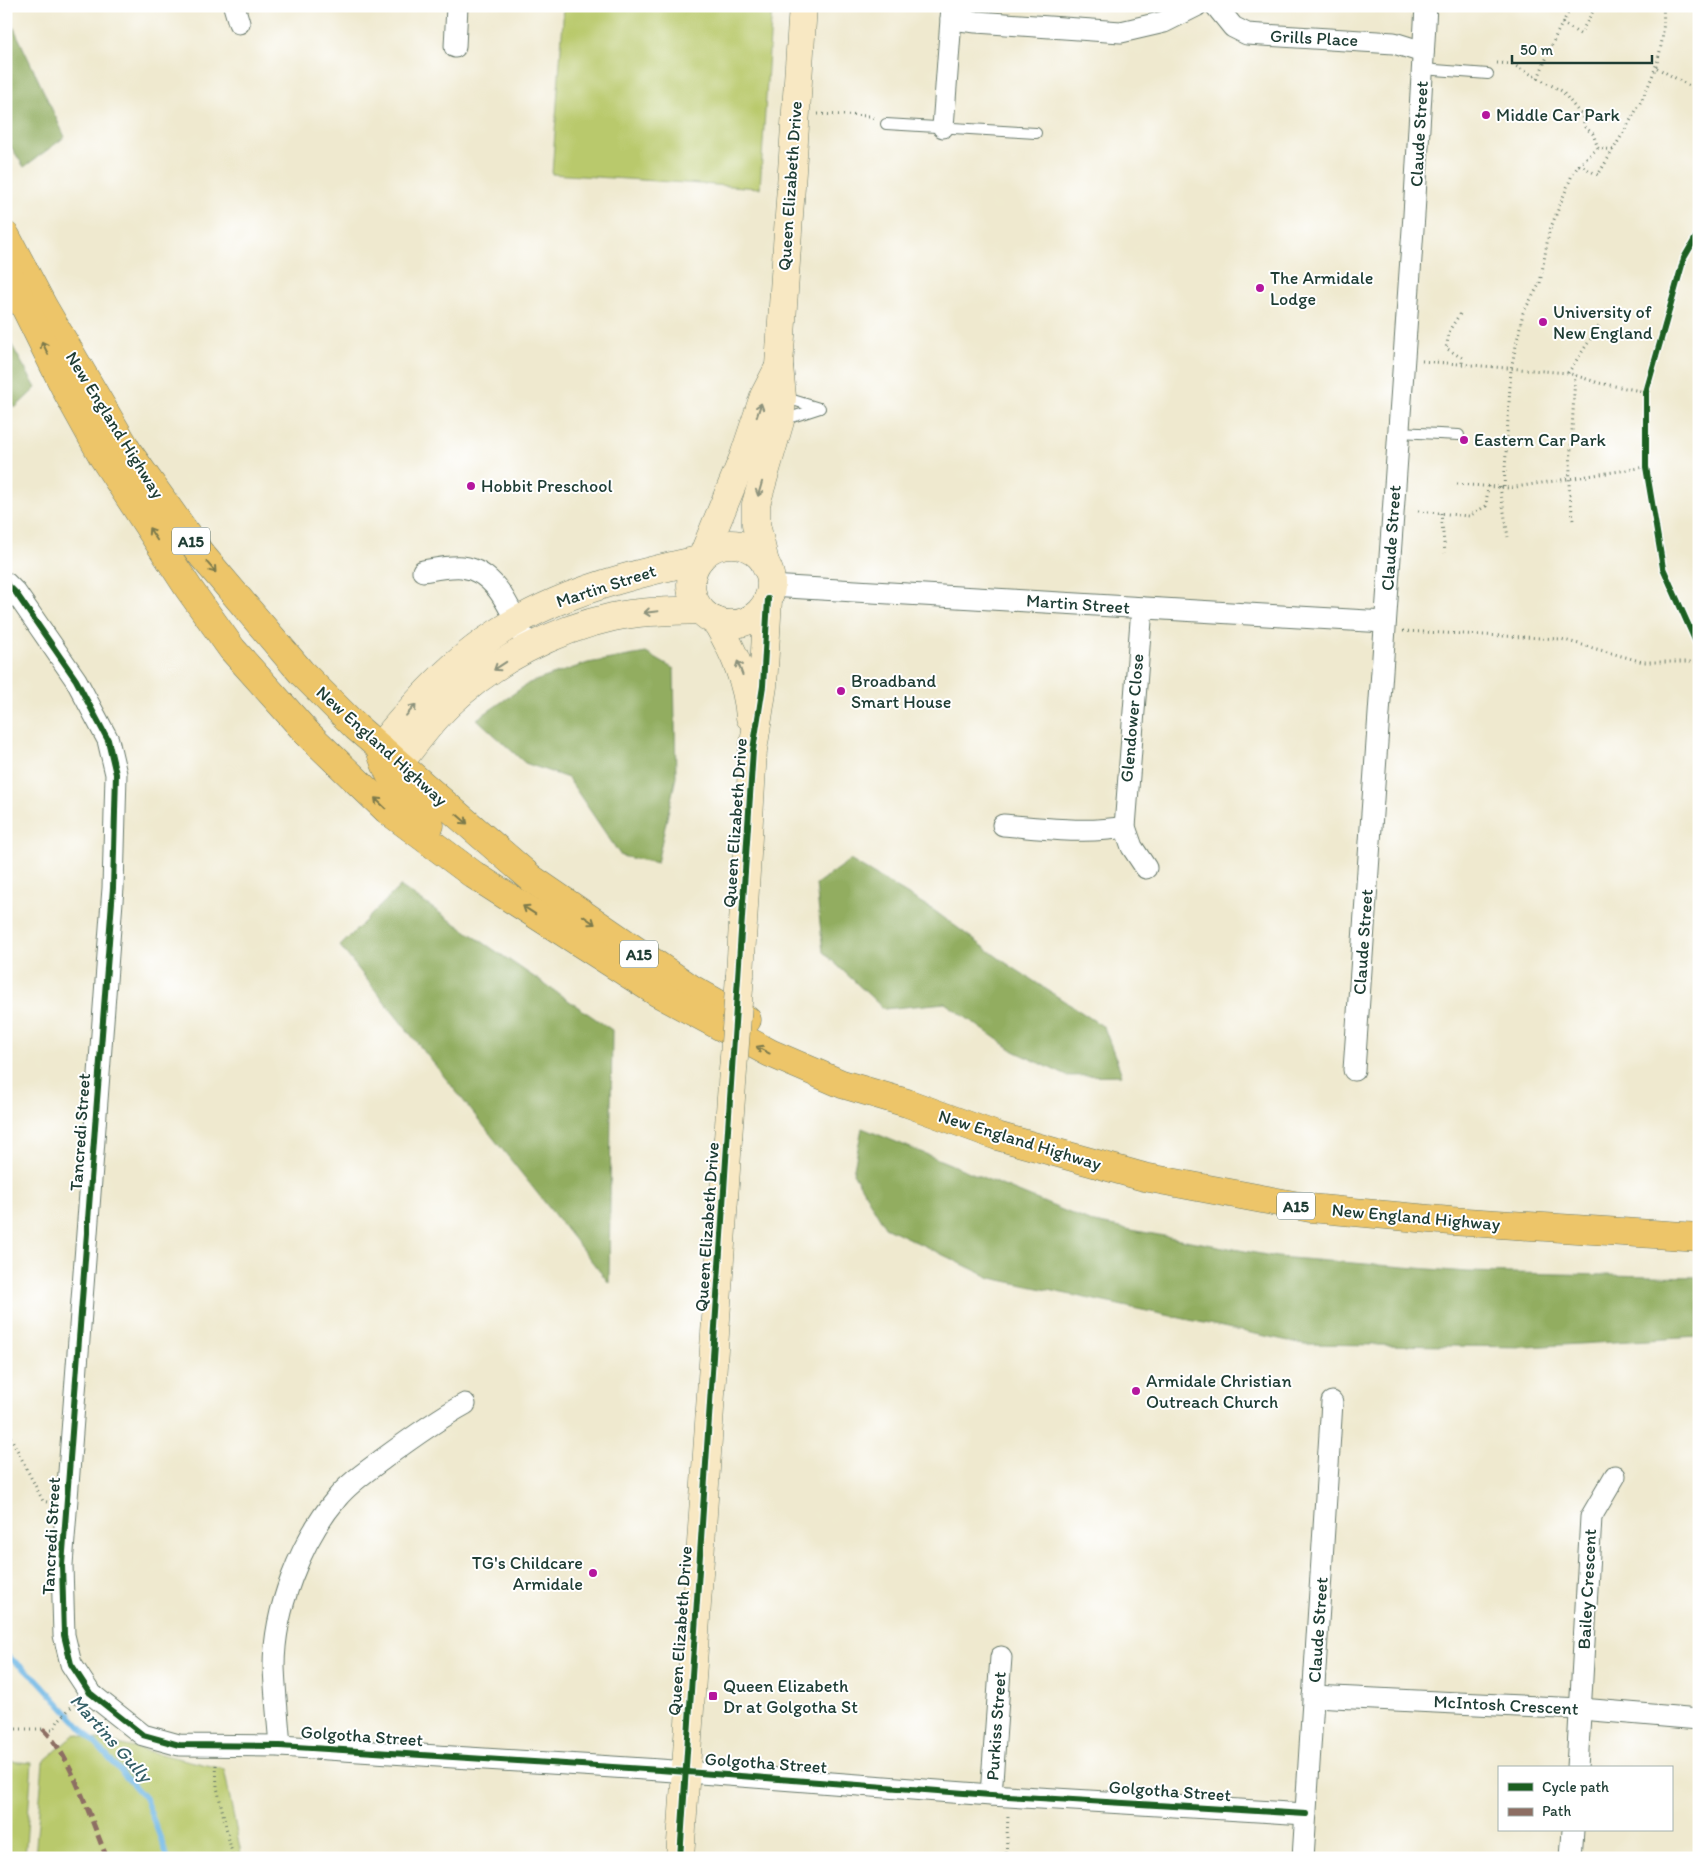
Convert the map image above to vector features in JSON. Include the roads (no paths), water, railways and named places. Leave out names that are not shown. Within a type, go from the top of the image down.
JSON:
[{"type":"highway","name":"New England Highway","points":[[6,236],[43,306],[129,453],[200,553],[301,672],[387,757],[532,879],[594,924],[701,994],[787,1043],[907,1103]]},
{"type":"highway","name":"New England Highway","points":[[6,269],[67,392],[103,457],[189,589],[232,649],[307,733],[386,810],[474,874],[658,993],[770,1053],[842,1084],[907,1103],[997,1136],[1144,1177],[1310,1208],[1450,1221],[1699,1237]]},
{"type":"highway","points":[[189,589],[224,617],[264,664],[334,736],[368,758],[387,757],[387,774],[407,803],[452,846],[474,874]]},
{"type":"main road","name":"Queen Elizabeth Drive","points":[[680,1858],[740,975],[753,750],[763,686],[768,584],[756,524],[756,504],[781,409],[779,366],[803,6]]},
{"type":"main road","name":"Queen Elizabeth Drive","points":[[701,558],[744,456],[764,396],[779,366]]},
{"type":"main road","points":[[738,545],[752,551],[768,584],[763,608],[747,621],[726,624],[708,616],[691,590],[694,570],[701,558],[722,546],[738,545]]},
{"type":"main road","name":"Martin Street","points":[[387,757],[432,686],[474,649],[515,620],[588,588],[701,558]]},
{"type":"main road","name":"Martin Street","points":[[387,757],[482,678],[529,647],[572,628],[613,617],[654,611],[708,616]]},
{"type":"main road","name":"Queen Elizabeth Drive","points":[[708,616],[735,655],[746,685],[753,750]]},
{"type":"street","points":[[455,47],[457,6]]},
{"type":"street","points":[[942,127],[952,12],[1122,32],[1164,22],[1196,6]]},
{"type":"street","name":"Grills Place","points":[[1216,6],[1233,27],[1247,34],[1394,43],[1423,60]]},
{"type":"street","name":"Claude Street","points":[[1354,1070],[1393,626],[1399,432],[1426,6]]},
{"type":"street","points":[[423,570],[461,567],[486,576],[496,586],[529,647]]},
{"type":"street","name":"Martin Street","points":[[768,584],[1393,626]]},
{"type":"street","name":"Tancredi Street","points":[[11,588],[76,680],[108,740],[116,774],[113,888],[62,1564],[64,1635],[81,1699]]},
{"type":"street","name":"Glendower Close","points":[[1142,608],[1125,827],[1132,847],[1146,868]]},
{"type":"street","points":[[1004,825],[1078,831],[1100,831],[1125,827]]},
{"type":"street","name":"Claude Street","points":[[1303,1858],[1332,1402]]},
{"type":"street","points":[[280,1746],[274,1665],[281,1613],[298,1560],[311,1535],[337,1498],[364,1474],[433,1422],[465,1404]]},
{"type":"street","name":"Bailey Crescent","points":[[1577,1766],[1591,1517],[1615,1476]]},
{"type":"street","name":"Purkiss Street","points":[[991,1795],[1000,1657]]},
{"type":"street","name":"McIntosh Crescent","points":[[1313,1696],[1581,1709],[1699,1720]]},
{"type":"street","name":"Golgotha Street","points":[[81,1699],[143,1735],[178,1745],[215,1747],[280,1746],[685,1772],[991,1795],[1306,1814]]},
{"type":"street","points":[[1571,1858],[1573,1832]]},
{"type":"lane","points":[[1423,60],[1488,74]]},
{"type":"lane","points":[[886,124],[1036,133]]},
{"type":"lane","points":[[1399,432],[1459,435]]},
{"type":"waterway","name":"Martins Gully","points":[[6,1655],[37,1679],[145,1798],[168,1858]]},
{"type":"place","name":"Middle Car Park","points":[[1486,115]]},
{"type":"place","name":"The Armidale Lodge","points":[[1260,288]]},
{"type":"place","name":"University of New England","points":[[1543,322]]},
{"type":"place","name":"Eastern Car Park","points":[[1464,440]]},
{"type":"place","name":"Hobbit Preschool","points":[[471,486]]},
{"type":"place","name":"Broadband Smart House","points":[[841,691]]},
{"type":"place","name":"Armidale Christian Outreach Church","points":[[1136,1391]]},
{"type":"place","name":"TG's Childcare Armidale","points":[[593,1573]]},
{"type":"place","name":"Queen Elizabeth Dr at Golgotha St","points":[[713,1696]]}]
